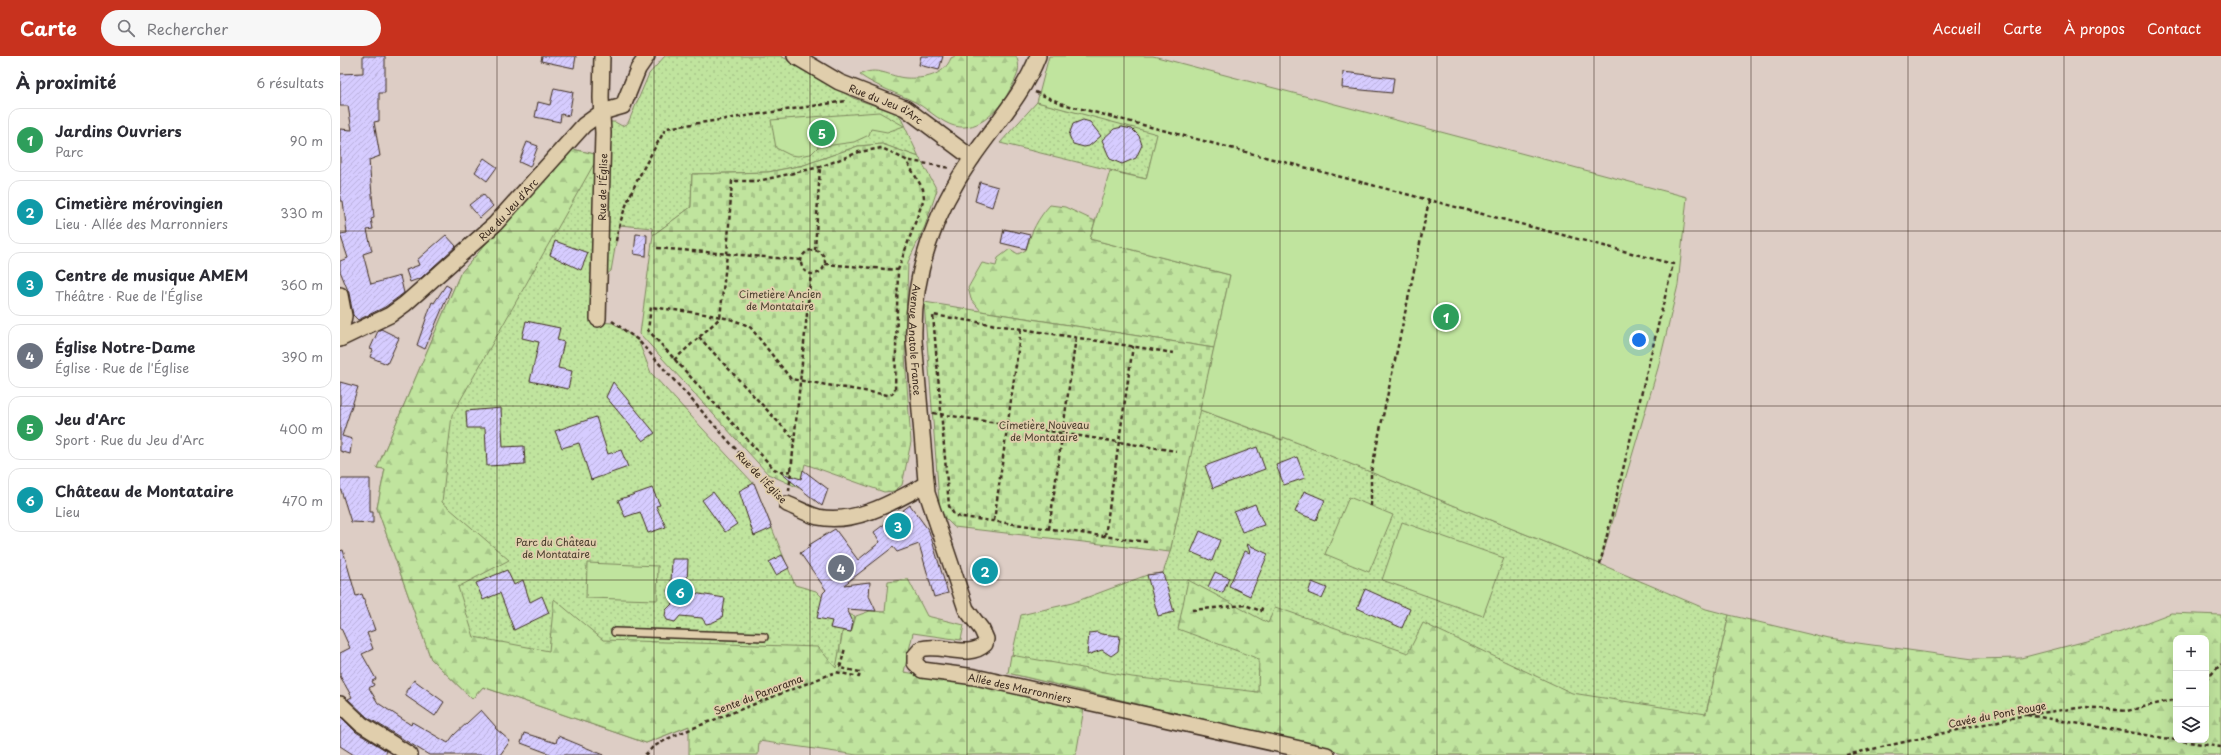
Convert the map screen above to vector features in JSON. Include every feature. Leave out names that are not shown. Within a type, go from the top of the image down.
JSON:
[{"type":"street","name":"Rue de l'Église","points":[[598,319],[603,133],[602,56]]},
{"type":"street","name":"Rue du Jeu d'Arc","points":[[340,338],[383,319],[405,304],[495,224],[584,125],[602,112],[619,108],[626,103],[636,73],[647,56]]},
{"type":"street","name":"Rue du Jeu d'Arc","points":[[796,56],[839,82],[905,108],[968,164]]},
{"type":"street","name":"Avenue Anatole France","points":[[940,534],[926,484],[919,415],[914,327],[918,279],[924,257],[941,214],[968,164],[1024,88],[1038,56]]},
{"type":"street","points":[[340,295],[344,316],[340,338]]},
{"type":"street","name":"Rue de l'Église","points":[[787,504],[818,517],[846,516],[883,506],[926,484]]},
{"type":"street","name":"Allée des Marronniers","points":[[940,534],[966,609],[982,630],[986,639],[985,644],[975,650],[934,646],[921,649],[914,660],[917,667],[922,670],[975,677],[1327,755]]},
{"type":"street","points":[[340,704],[361,724],[405,754]]},
{"type":"lane","points":[[615,632],[764,637]]},
{"type":"path","points":[[1024,88],[1062,104],[1673,264],[1600,564]]},
{"type":"path","points":[[615,248],[619,224],[638,178],[666,128],[849,100]]},
{"type":"path","points":[[674,360],[720,318],[727,254],[732,181],[758,181],[820,167],[859,152],[882,148],[906,160],[968,164]]},
{"type":"path","points":[[791,471],[781,472],[774,470],[648,330],[651,307],[720,318],[745,324],[750,328],[791,379],[800,382],[888,395],[892,394],[895,390],[898,270],[924,198],[923,189],[906,160]]},
{"type":"path","points":[[815,250],[820,167]]},
{"type":"path","points":[[1370,506],[1371,472],[1429,201]]},
{"type":"path","points":[[657,248],[801,260]]},
{"type":"path","points":[[815,250],[822,253],[825,264],[819,273],[811,274],[804,271],[801,260],[805,253],[815,250]]},
{"type":"path","points":[[825,264],[898,270]]},
{"type":"path","points":[[787,504],[811,274]]},
{"type":"path","points":[[1147,542],[955,516],[949,506],[933,315],[1174,353]]},
{"type":"path","points":[[994,521],[1021,329]]},
{"type":"path","points":[[699,337],[794,440]]},
{"type":"path","points":[[1049,529],[1076,337]]},
{"type":"path","name":"Rue de l'Église","points":[[638,340],[761,479],[787,504]]},
{"type":"path","points":[[1105,536],[1133,346]]},
{"type":"path","points":[[919,415],[933,413],[1176,451]]},
{"type":"path","points":[[1192,610],[1245,605],[1261,611],[1263,605]]},
{"type":"path","name":"Sente du Panorama","points":[[644,755],[653,747],[673,736],[836,672],[859,677],[860,672],[840,668],[845,648]]},
{"type":"path","points":[[2209,677],[2221,664]]},
{"type":"path","name":"Cavée du Pont Rouge","points":[[1846,755],[2025,715],[2086,707],[2127,711],[2173,699]]},
{"type":"path","points":[[2025,715],[2173,740]]},
{"type":"path","points":[[2195,743],[2221,747]]},
{"type":"green space","name":"Parc du Château de Montataire","points":[[665,56],[781,56],[853,98],[899,114],[919,157],[882,144],[858,146],[804,165],[768,172],[692,174],[691,207],[653,235],[652,228],[619,225],[611,271],[596,283],[594,322],[613,323],[638,340],[651,373],[754,484],[795,585],[816,591],[836,611],[855,616],[851,632],[842,632],[837,668],[646,743],[483,687],[472,699],[431,659],[377,508],[385,469],[377,468],[460,274],[568,148],[599,155],[610,122],[615,122],[622,126],[628,123],[649,74]]},
{"type":"green space","points":[[955,56],[1016,56],[1018,61],[1019,66],[1017,76],[1002,103],[989,117],[973,126],[955,126],[945,122],[915,102],[860,75],[866,72],[877,71],[906,78],[926,77],[938,73],[944,69],[951,58]]},
{"type":"green space","points":[[1049,56],[1153,56],[1687,197],[1678,285],[1658,368],[1600,564],[1283,437],[1283,440],[1200,410],[1230,275],[1090,239],[1110,171],[1146,179],[1157,134],[1037,102]]},
{"type":"green space","points":[[1037,102],[1158,133],[1146,179],[1000,143]]},
{"type":"green space","points":[[879,112],[904,126],[887,132],[871,129],[869,135],[854,142],[818,147],[811,154],[798,156],[790,155],[776,148],[771,120]]},
{"type":"green space","name":"Cimetière Ancien de Montataire","points":[[882,144],[919,157],[937,190],[925,226],[908,262],[905,356],[911,442],[902,485],[894,491],[884,492],[805,464],[799,488],[768,474],[640,334],[653,235],[691,207],[692,174],[768,172],[804,165],[858,146]]},
{"type":"green space","points":[[568,148],[599,155],[452,415],[442,502],[509,560],[458,587],[474,637],[549,651],[554,599],[603,640],[818,647],[836,668],[843,631],[851,632],[856,616],[870,611],[885,612],[888,582],[908,579],[927,616],[964,625],[961,640],[913,633],[904,672],[973,683],[1084,708],[1076,755],[857,755],[759,741],[758,755],[689,755],[689,726],[646,743],[483,687],[472,699],[431,659],[377,508],[385,469],[377,468],[460,274]]},
{"type":"green space","points":[[1050,205],[1065,207],[1095,221],[1090,239],[1230,275],[1214,348],[981,311],[971,299],[968,288],[982,263],[996,266],[998,258],[1010,249],[1018,254],[1026,250],[1035,226]]},
{"type":"green space","name":"Cimetière Nouveau de Montataire","points":[[924,302],[1214,348],[1170,552],[954,527],[940,513]]},
{"type":"green space","points":[[1200,410],[1282,440],[1283,437],[1286,438],[1600,564],[1706,609],[1729,615],[1696,755],[1352,755],[1008,673],[1021,615],[1072,603],[1147,575],[1163,573],[1170,552]]},
{"type":"green space","points":[[1349,497],[1393,515],[1369,572],[1325,554]]},
{"type":"green space","points":[[1402,522],[1504,558],[1483,616],[1382,580]]},
{"type":"green space","points":[[587,563],[658,566],[657,600],[586,598]]},
{"type":"green space","points":[[1188,580],[1268,623],[1275,607],[1408,653],[1423,623],[1572,693],[1706,714],[1729,615],[1829,639],[1973,659],[2021,658],[2121,632],[2171,613],[2221,615],[2221,755],[1352,755],[1008,673],[1011,655],[1132,677],[1258,692],[1259,659],[1178,629]]},
{"type":"building","points":[[363,56],[385,56],[385,93],[379,93],[379,121],[374,122],[380,156],[369,160],[374,218],[371,219],[373,229],[367,230],[372,251],[363,254],[371,284],[400,276],[404,293],[385,307],[358,320],[353,315],[349,293],[340,271],[340,261],[348,258],[340,234],[347,233],[343,201],[340,201],[340,129],[352,130],[348,106],[340,106],[340,74],[363,73]]},
{"type":"building","points":[[542,56],[576,56],[574,68],[541,61]]},
{"type":"building","points":[[921,56],[943,56],[939,70],[919,65]]},
{"type":"building","points":[[1343,72],[1394,78],[1392,93],[1342,88]]},
{"type":"building","points":[[554,88],[573,92],[569,116],[561,114],[560,122],[535,117],[538,102],[550,105]]},
{"type":"building","points":[[1083,120],[1090,122],[1101,136],[1089,146],[1084,147],[1073,144],[1069,135],[1073,124]]},
{"type":"building","points":[[1122,127],[1132,129],[1139,136],[1142,145],[1136,158],[1122,164],[1110,159],[1102,140],[1114,129]]},
{"type":"building","points":[[527,142],[538,146],[530,167],[519,162]]},
{"type":"building","points":[[484,158],[497,167],[487,181],[475,172]]},
{"type":"building","points":[[980,182],[998,187],[992,207],[975,201]]},
{"type":"building","points":[[483,194],[493,206],[480,218],[469,205]]},
{"type":"building","points":[[1004,229],[1030,235],[1026,249],[1001,243]]},
{"type":"building","points":[[636,234],[647,235],[646,256],[634,254]]},
{"type":"building","points":[[446,235],[456,246],[421,278],[410,282],[406,270],[419,265],[417,260]]},
{"type":"building","points":[[555,241],[588,253],[581,270],[550,255]]},
{"type":"building","points":[[446,285],[451,288],[425,349],[417,345],[432,302],[434,303]]},
{"type":"building","points":[[526,321],[560,328],[557,340],[564,342],[558,368],[572,371],[568,389],[530,381],[539,342],[522,338]]},
{"type":"building","points":[[381,329],[399,338],[387,364],[370,357],[373,350],[370,349],[378,331]]},
{"type":"building","points":[[340,382],[358,387],[342,436],[352,439],[350,454],[340,451]]},
{"type":"building","points":[[613,382],[655,433],[643,441],[606,397]]},
{"type":"building","points":[[501,408],[503,447],[524,446],[525,464],[487,466],[485,428],[467,428],[466,411]]},
{"type":"building","points":[[596,417],[608,454],[621,450],[628,467],[591,480],[579,443],[562,448],[555,431]]},
{"type":"building","points":[[1257,447],[1265,469],[1213,488],[1205,466]]},
{"type":"building","points":[[1297,457],[1305,478],[1284,485],[1276,465]]},
{"type":"building","points":[[803,470],[828,489],[822,506],[781,473],[801,479]]},
{"type":"building","points":[[340,479],[370,479],[370,512],[373,512],[373,523],[351,522],[340,487]]},
{"type":"building","points":[[754,483],[772,528],[754,536],[739,491]]},
{"type":"building","points":[[652,488],[660,505],[656,506],[666,527],[648,533],[640,512],[625,517],[618,500]]},
{"type":"building","points":[[1304,491],[1325,500],[1316,520],[1295,512]]},
{"type":"building","points":[[713,492],[737,524],[725,532],[702,500]]},
{"type":"building","points":[[1255,504],[1264,525],[1242,532],[1234,512]]},
{"type":"building","points":[[910,505],[929,531],[948,593],[934,597],[919,544],[897,552],[893,547],[844,585],[870,582],[869,596],[876,611],[847,609],[853,622],[851,632],[830,628],[832,621],[817,618],[823,593],[826,590],[800,553],[810,547],[809,545],[835,529],[858,560],[880,542],[874,532]]},
{"type":"building","points":[[1200,531],[1220,540],[1212,561],[1191,552]]},
{"type":"building","points":[[1247,544],[1268,554],[1250,596],[1229,586],[1245,551],[1250,553]]},
{"type":"building","points":[[343,550],[356,596],[362,594],[375,630],[367,633],[373,649],[362,654],[376,679],[372,681],[374,685],[369,688],[378,703],[411,725],[412,722],[448,743],[454,735],[481,710],[496,727],[495,728],[510,741],[500,755],[429,755],[367,717],[348,699],[352,697],[340,676],[340,653],[350,648],[340,626],[340,551]]},
{"type":"building","points":[[782,555],[789,568],[776,575],[769,562]]},
{"type":"building","points":[[672,559],[688,559],[687,585],[694,585],[693,593],[725,598],[722,618],[706,624],[702,618],[680,616],[675,622],[667,620],[665,616],[666,610],[675,601],[668,595],[667,591],[671,584]]},
{"type":"building","points":[[507,570],[514,585],[523,580],[530,602],[542,596],[549,613],[514,630],[500,593],[483,600],[476,583]]},
{"type":"building","points":[[1215,572],[1229,578],[1223,593],[1208,587]]},
{"type":"building","points":[[1163,573],[1174,612],[1158,616],[1147,575]]},
{"type":"building","points":[[1312,582],[1327,588],[1322,599],[1308,593]]},
{"type":"building","points":[[1365,589],[1410,609],[1402,628],[1357,608]]},
{"type":"building","points":[[1097,632],[1101,634],[1120,636],[1118,651],[1111,656],[1102,650],[1087,655],[1089,633]]},
{"type":"building","points":[[414,680],[444,702],[435,716],[406,696],[406,691]]},
{"type":"building","points":[[340,716],[356,732],[387,751],[385,755],[354,755],[340,746]]},
{"type":"building","points":[[524,733],[556,743],[558,736],[604,755],[553,755],[521,743]]},
{"type":"place","name":"Jeu d'Arc","points":[[822,133]]},
{"type":"place","name":"Jardins Ouvriers","points":[[1446,317]]},
{"type":"place","name":"Centre de musique AMEM","points":[[898,526]]},
{"type":"place","name":"Église Notre-Dame","points":[[841,568]]},
{"type":"place","name":"Cimetière mérovingien","points":[[985,571]]},
{"type":"place","name":"Château de Montataire","points":[[680,592]]}]
